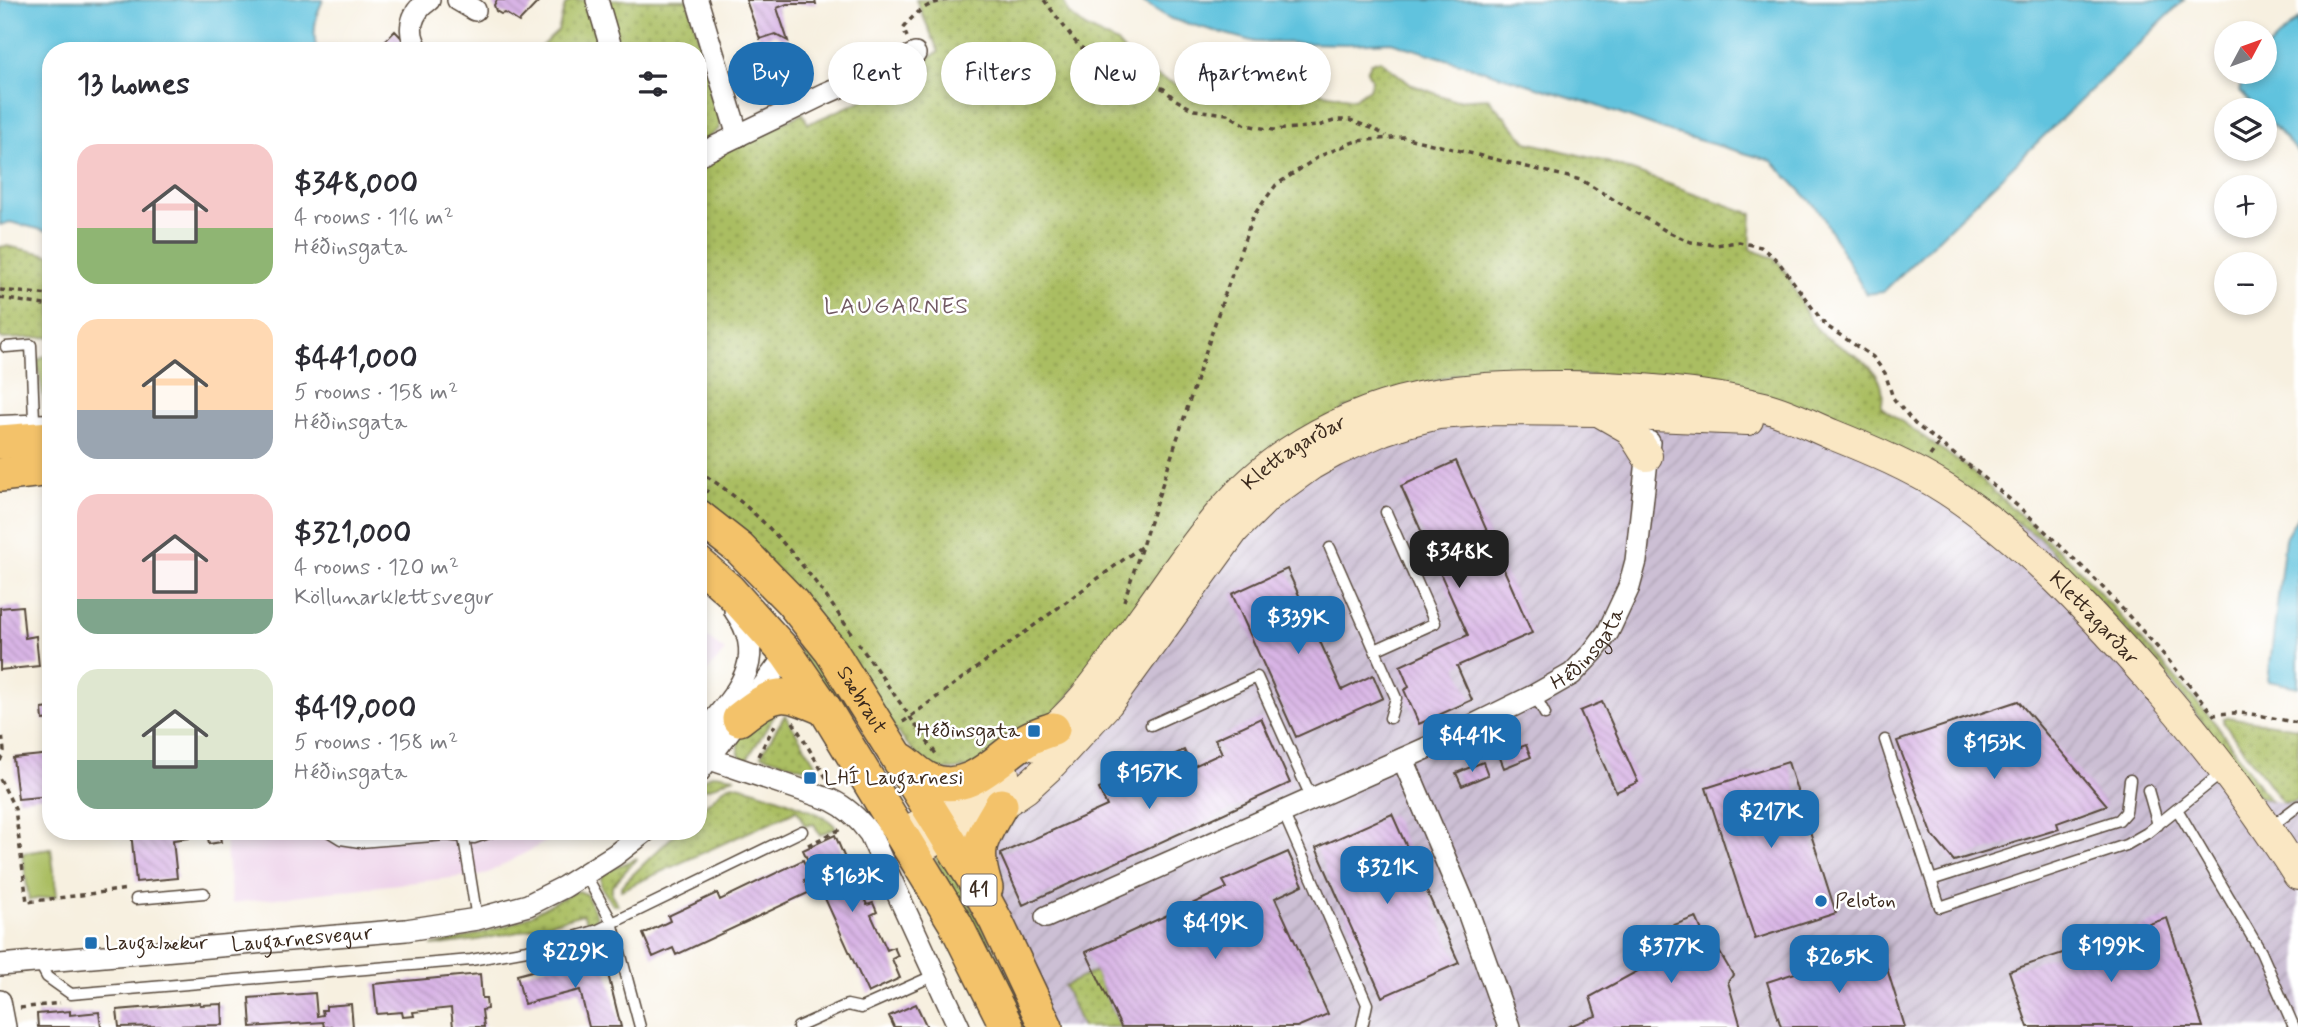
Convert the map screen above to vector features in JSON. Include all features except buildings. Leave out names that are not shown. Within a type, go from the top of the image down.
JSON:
[{"type":"main road","name":"Klettagarðar","points":[[908,843],[940,825],[995,782],[1081,701],[1215,518],[1266,468],[1308,440],[1374,408],[1448,391],[1540,386],[1618,388],[1654,404]]},
{"type":"main road","name":"Klettagarðar","points":[[940,825],[1001,805],[1026,788],[1048,768],[1108,703],[1234,530],[1268,496],[1311,465],[1383,430],[1438,414],[1496,410],[1599,411],[1705,396],[1767,408],[1875,452],[1928,479],[2018,543],[2074,596],[2176,709],[2269,828],[2298,876]]},
{"type":"main road","points":[[1599,411],[1630,429],[1647,456]]},
{"type":"main road","points":[[0,442],[42,429]]},
{"type":"main road","points":[[0,475],[42,471]]},
{"type":"main road","name":"Sæbraut","points":[[707,523],[740,549],[796,607],[831,651],[900,758],[996,921],[1046,1027]]},
{"type":"main road","name":"Sæbraut","points":[[707,571],[729,590],[787,654],[825,709],[955,923],[1007,1027]]},
{"type":"main road","points":[[787,654],[796,633],[796,607]]},
{"type":"main road","points":[[739,719],[761,702],[778,695],[796,696],[825,709]]},
{"type":"main road","points":[[900,758],[930,780],[961,781],[975,778],[1025,741],[1053,729]]},
{"type":"main road","points":[[996,921],[979,865],[979,848],[982,837],[1001,805]]},
{"type":"street","points":[[412,42],[413,19],[418,9],[429,0]]},
{"type":"street","points":[[597,0],[609,42]]},
{"type":"street","points":[[697,0],[738,136]]},
{"type":"street","points":[[707,151],[828,92]]},
{"type":"street","name":"Héðinsgata","points":[[1046,917],[1403,759],[1535,695],[1572,674],[1608,632],[1619,611],[1636,561],[1654,404]]},
{"type":"street","points":[[707,573],[740,618],[752,653],[739,687],[707,728]]},
{"type":"street","points":[[707,756],[739,719],[787,654]]},
{"type":"street","points":[[1403,759],[1469,915],[1509,1027]]},
{"type":"street","points":[[707,763],[831,800],[847,808],[859,819],[870,834],[959,1027]]},
{"type":"street","name":"Laugarnesvegur","points":[[589,871],[618,840]]},
{"type":"street","name":"Laugarnesvegur","points":[[0,965],[406,930],[477,919],[528,905],[589,871],[633,840]]},
{"type":"street","points":[[5,1027],[9,1005]]},
{"type":"lane","points":[[6,346],[31,345],[42,422]]},
{"type":"lane","points":[[0,421],[42,429]]},
{"type":"lane","points":[[1375,649],[1435,623],[1386,512]]},
{"type":"lane","points":[[1330,548],[1396,698],[1390,718]]},
{"type":"lane","points":[[1151,725],[1257,677],[1312,799]]},
{"type":"lane","points":[[1535,695],[1545,714]]},
{"type":"lane","points":[[1885,740],[1940,908],[2126,845],[2158,825],[2224,771]]},
{"type":"lane","points":[[1931,880],[2119,820],[2126,812],[2130,780]]},
{"type":"lane","points":[[2148,790],[2158,825]]},
{"type":"lane","points":[[2269,828],[2298,806]]},
{"type":"lane","points":[[2176,809],[2261,953],[2294,1027]]},
{"type":"lane","points":[[1283,812],[1367,1004],[1362,1027]]},
{"type":"lane","points":[[39,962],[47,977],[71,994],[471,960],[538,948],[598,930],[802,831]]},
{"type":"lane","points":[[344,840],[378,840]]},
{"type":"lane","points":[[464,840],[477,919]]},
{"type":"lane","points":[[589,871],[612,922],[640,1027]]},
{"type":"lane","points":[[135,894],[204,893]]},
{"type":"lane","points":[[797,1027],[848,1005],[861,1008],[935,975]]},
{"type":"path","points":[[909,42],[903,28],[918,10],[947,0]]},
{"type":"path","points":[[1044,0],[1078,45],[1091,55],[1118,71],[1164,89],[1176,100],[1194,110],[1227,114],[1245,125],[1273,130],[1350,120],[1374,129],[1387,138]]},
{"type":"path","points":[[1122,607],[1253,216],[1276,186],[1320,156],[1356,141],[1403,137],[1581,180],[1658,226],[1691,242],[1715,245],[1739,242],[1761,247],[1778,261],[1825,325],[1873,358],[1885,373],[1893,398],[1916,424],[2027,514],[2095,579],[2214,715],[2223,712],[2240,713],[2298,723]]},
{"type":"path","points":[[0,290],[42,294]]},
{"type":"path","points":[[0,298],[42,305]]},
{"type":"path","points":[[903,722],[1144,545]]},
{"type":"path","points":[[791,719],[829,782],[833,784]]},
{"type":"path","points":[[756,759],[778,720]]},
{"type":"path","points":[[0,761],[4,751],[2,734]]},
{"type":"path","points":[[0,779],[15,809],[27,902],[135,894]]},
{"type":"path","points":[[9,1005],[58,1005],[71,994]]},
{"type":"shaded area","points":[[1458,374],[1636,376],[1784,403],[1857,428],[1941,471],[2040,538],[2162,669],[2259,797],[2283,803],[2294,802],[2298,798],[2298,1027],[1036,1027],[982,915],[972,768],[1344,408]]},
{"type":"shaded area","points":[[707,638],[725,651],[707,672]]},
{"type":"shaded area","points":[[225,840],[549,840],[486,874],[232,903]]},
{"type":"green space","points":[[572,0],[590,0],[603,42],[546,42],[558,31],[565,5]]},
{"type":"green space","points":[[606,0],[688,0],[699,42],[618,42]]},
{"type":"green space","points":[[916,0],[1063,0],[1069,14],[1085,27],[1115,42],[1070,42],[1070,105],[1160,105],[1160,78],[1174,84],[1174,105],[1331,105],[1331,94],[1354,99],[1369,89],[1372,80],[1367,71],[1371,63],[1380,60],[1410,84],[1453,100],[1488,98],[1527,142],[1607,162],[1752,214],[1750,249],[1777,261],[1785,271],[1803,308],[1821,333],[1872,369],[1882,387],[1881,407],[1968,468],[2077,567],[2216,724],[2270,801],[2259,797],[2162,669],[2040,538],[1941,471],[1857,428],[1784,403],[1636,376],[1458,374],[1344,408],[1118,631],[1057,711],[972,768],[931,771],[707,518],[707,161],[803,113],[808,124],[852,105],[927,105],[927,72],[932,70],[927,58],[939,52]]},
{"type":"green space","points":[[707,69],[720,117],[719,129],[707,138]]},
{"type":"green space","points":[[0,247],[42,253],[42,337],[0,337]]},
{"type":"green space","points":[[42,358],[42,389],[37,360]]},
{"type":"green space","points":[[802,633],[856,713],[814,675],[797,650]]},
{"type":"green space","points":[[780,707],[747,759],[741,758],[738,749],[742,733],[756,720]]},
{"type":"green space","points":[[785,715],[819,769],[817,772],[761,755]]},
{"type":"green space","points":[[2228,717],[2298,728],[2298,798],[2294,802],[2283,803],[2223,722],[2223,719]]},
{"type":"green space","points":[[715,774],[735,777],[707,789],[707,777]]},
{"type":"green space","points":[[733,784],[772,795],[819,815],[836,828],[820,835],[814,824],[805,826],[797,810],[621,890],[621,886],[669,840],[707,840],[707,804]]},
{"type":"green space","points":[[939,847],[1036,1027],[1017,1027],[935,859]]},
{"type":"green space","points":[[51,849],[57,896],[29,900],[22,853]]},
{"type":"green space","points":[[637,858],[612,886],[612,895],[618,905],[613,905],[601,887],[601,877],[609,870]]},
{"type":"green space","points":[[579,891],[586,894],[597,916],[588,925],[583,914],[518,932],[431,946],[510,924]]},
{"type":"green space","points":[[1095,971],[1121,1027],[1082,1027],[1064,986]]},
{"type":"water","points":[[0,0],[323,0],[315,25],[316,42],[42,42],[42,230],[10,222],[0,225]]},
{"type":"water","points":[[1140,0],[2184,0],[1883,292],[1866,294],[1819,210],[1772,161],[1670,132],[1589,103],[1391,42],[1255,42],[1171,19]]},
{"type":"water","points":[[2298,19],[2298,152],[2277,130],[2277,98],[2247,98],[2240,91],[2240,84],[2277,84],[2277,39]]},
{"type":"water","points":[[2298,516],[2298,687],[2268,681],[2285,538]]},
{"type":"place","name":"Héðinsgata","points":[[1034,731]]},
{"type":"place","name":"LHÍ Laugarnesi","points":[[810,778]]},
{"type":"place","name":"Peloton","points":[[1821,901]]},
{"type":"place","name":"Laugalækur","points":[[91,943]]},
{"type":"district","name":"LAUGARNES","points":[[897,307]]}]
